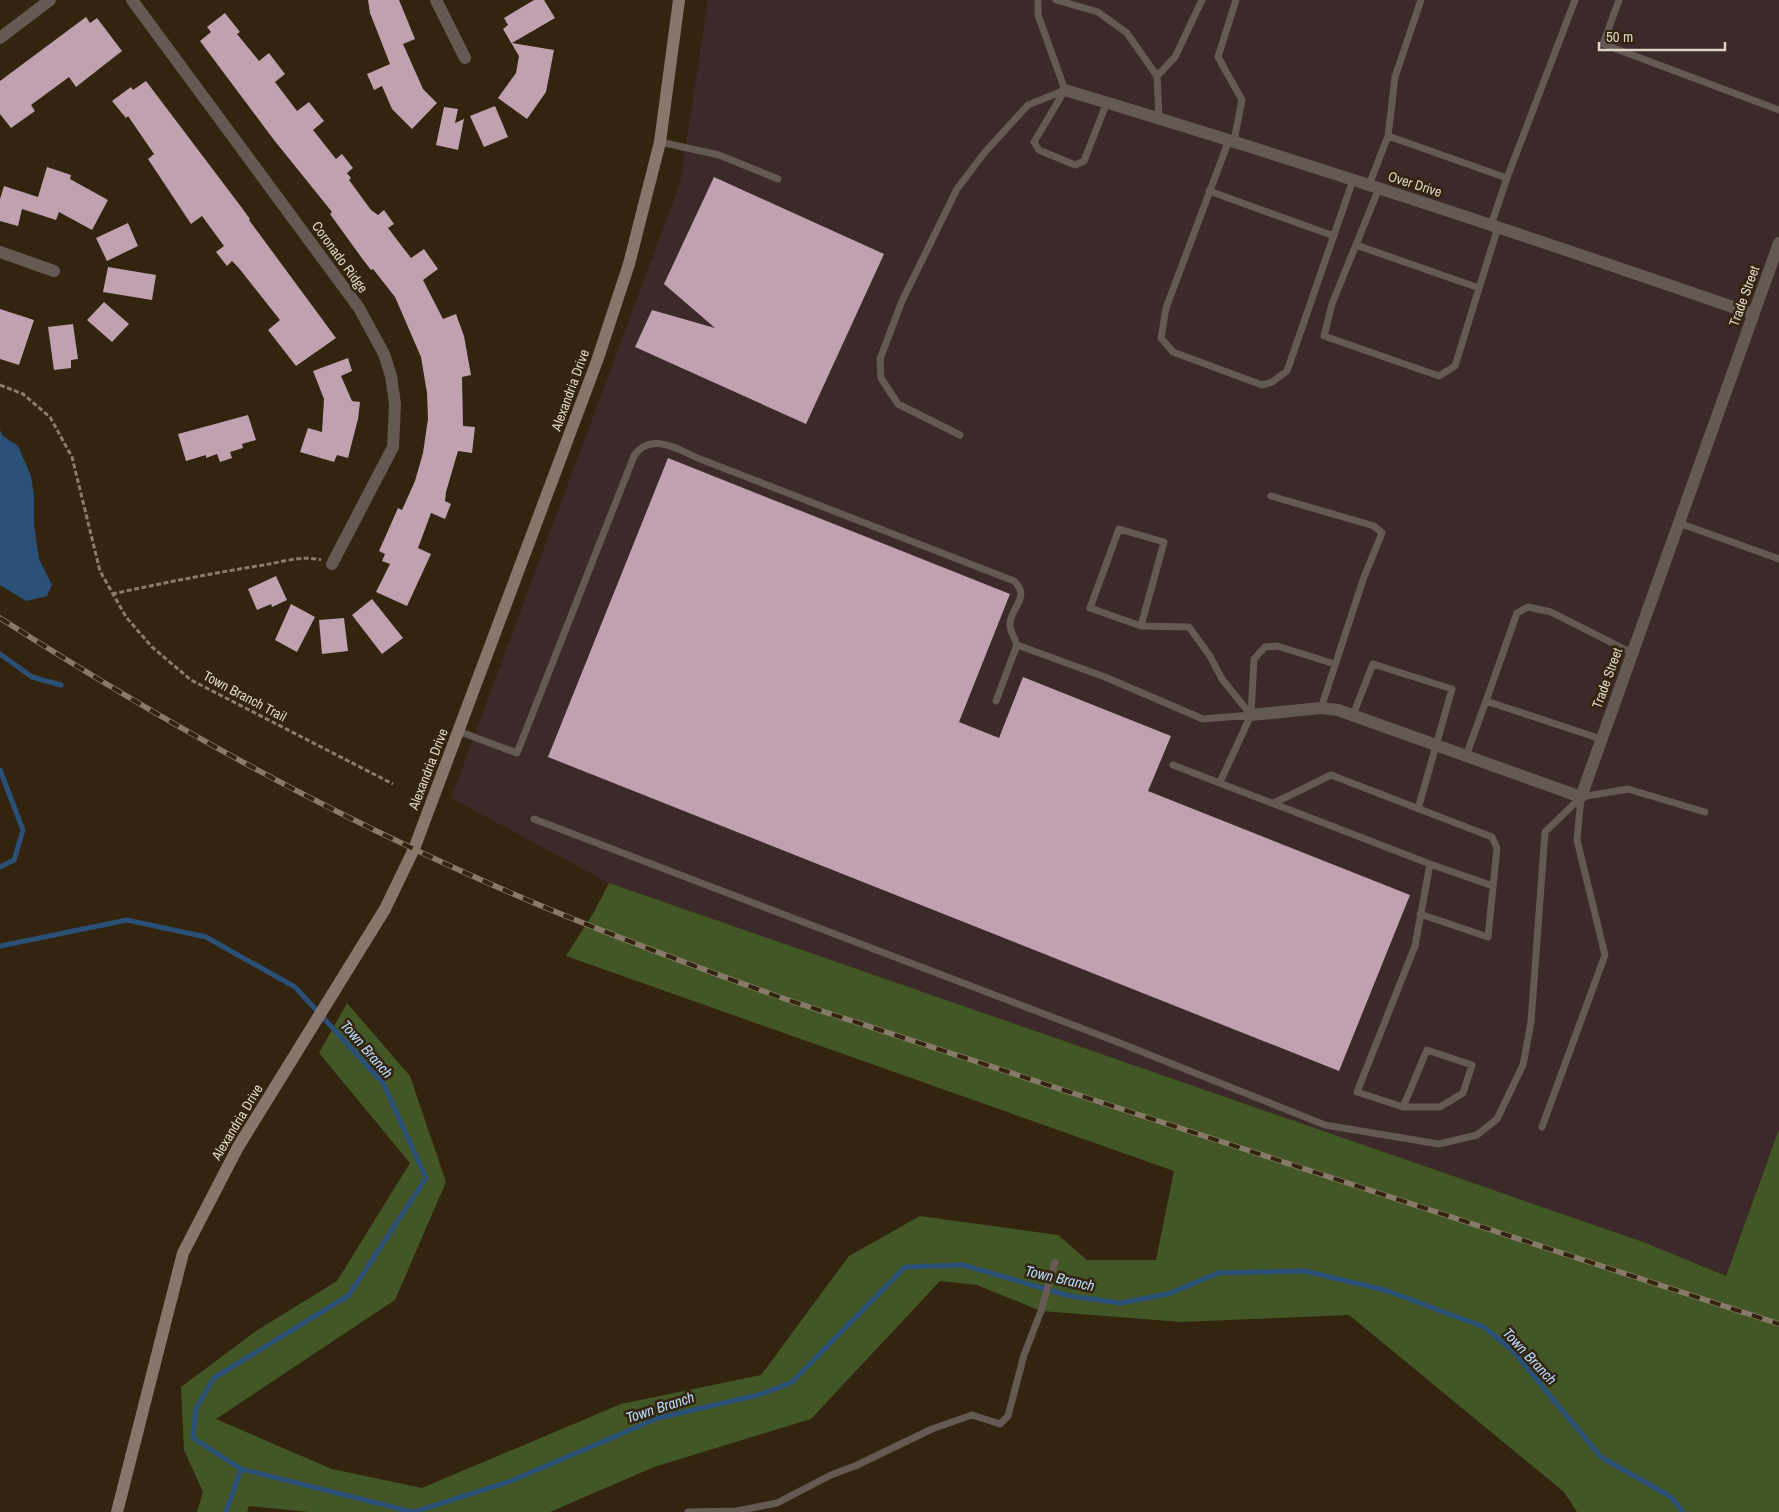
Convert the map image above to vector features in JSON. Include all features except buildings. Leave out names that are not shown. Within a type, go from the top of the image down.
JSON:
[{"type":"street","points":[[0,38],[50,0]]},
{"type":"street","name":"Coronado Ridge","points":[[132,0],[359,308],[384,354],[396,404],[393,447],[332,564]]},
{"type":"street","points":[[436,0],[464,58]]},
{"type":"street","name":"Alexandria Drive","points":[[117,1512],[183,1253],[238,1147],[385,909],[414,849],[598,361],[629,264],[660,142],[679,0]]},
{"type":"street","name":"Over Drive","points":[[1064,90],[1159,118],[1495,226],[1753,314]]},
{"type":"street","name":"Trade Street","points":[[1581,797],[1779,243]]},
{"type":"street","points":[[0,252],[54,270]]},
{"type":"street","points":[[1251,715],[1321,708],[1338,710],[1581,797]]},
{"type":"lane","points":[[1038,0],[1038,15],[1064,90],[1034,142],[1039,150],[1075,165],[1084,160],[1107,102]]},
{"type":"lane","points":[[1056,0],[1098,12],[1127,33],[1157,76],[1159,118]]},
{"type":"lane","points":[[1157,76],[1175,57],[1202,0]]},
{"type":"lane","points":[[1236,0],[1218,57],[1242,100],[1231,141],[1209,192],[1166,308],[1161,338],[1173,352],[1262,385],[1272,382],[1287,371],[1353,180]]},
{"type":"lane","points":[[1421,0],[1394,76],[1388,136],[1374,187],[1356,245],[1332,304],[1324,336],[1438,376],[1455,366],[1479,288],[1507,178],[1575,0]]},
{"type":"lane","points":[[1619,0],[1603,44],[1779,110]]},
{"type":"lane","points":[[960,435],[898,404],[881,378],[880,359],[902,301],[957,189],[985,152],[1028,105],[1064,90]]},
{"type":"lane","points":[[1388,136],[1507,178]]},
{"type":"lane","points":[[660,142],[719,155],[778,179]]},
{"type":"lane","points":[[1209,192],[1334,236]]},
{"type":"lane","points":[[1356,245],[1479,288]]},
{"type":"lane","points":[[458,731],[517,752],[634,456],[640,448],[648,444],[665,444],[1014,581],[1020,587],[1022,594],[1010,625],[1017,645],[996,702]]},
{"type":"lane","points":[[1271,496],[1374,526],[1382,533],[1364,577],[1321,708]]},
{"type":"lane","points":[[1678,523],[1779,559]]},
{"type":"lane","points":[[1141,626],[1164,542],[1119,529],[1090,608],[1141,626],[1189,627],[1210,656],[1222,679],[1251,715]]},
{"type":"lane","points":[[1466,756],[1517,613],[1528,607],[1551,612],[1632,653]]},
{"type":"lane","points":[[1017,645],[1105,677],[1203,719],[1251,715]]},
{"type":"lane","points":[[1220,782],[1251,715],[1254,659],[1265,647],[1277,646],[1335,664]]},
{"type":"lane","points":[[1353,715],[1373,664],[1452,689],[1418,809]]},
{"type":"lane","points":[[1486,701],[1601,739]]},
{"type":"lane","points":[[1172,765],[1274,802],[1430,864],[1493,886]]},
{"type":"lane","points":[[1274,802],[1331,776],[1492,837],[1497,848],[1488,937],[1420,914]]},
{"type":"lane","points":[[534,819],[1120,1043],[1325,1124],[1439,1144],[1477,1135],[1497,1119],[1523,1065],[1531,1022],[1545,832],[1581,797],[1628,789],[1705,812]]},
{"type":"lane","points":[[1542,1127],[1605,956],[1577,840],[1581,797]]},
{"type":"lane","points":[[1403,1107],[1426,1050],[1472,1065],[1463,1093],[1440,1107],[1403,1107],[1357,1092],[1414,946],[1430,864]]},
{"type":"lane","points":[[688,1512],[737,1511],[777,1503],[831,1475],[855,1466],[932,1429],[972,1415],[1000,1424],[1008,1416],[1024,1355],[1041,1312],[1055,1262]]},
{"type":"path","name":"Town Branch Trail","points":[[0,385],[24,394],[50,417],[72,457],[100,571],[126,617],[152,647],[191,680],[393,784]]},
{"type":"path","points":[[112,594],[200,575],[294,560],[312,558],[332,564]]},
{"type":"shaded area","points":[[708,0],[1779,0],[1779,1129],[1726,1276],[1646,1243],[609,883],[451,798],[680,183]]},
{"type":"green space","points":[[609,883],[1646,1243],[1726,1276],[1779,1129],[1779,1512],[1577,1512],[1564,1492],[1349,1315],[1182,1322],[1041,1311],[977,1285],[940,1281],[811,1419],[654,1467],[550,1512],[309,1512],[249,1506],[247,1512],[197,1512],[203,1492],[184,1450],[181,1387],[256,1331],[337,1281],[410,1163],[319,1053],[347,1003],[410,1076],[446,1182],[395,1300],[216,1419],[332,1469],[422,1488],[621,1404],[761,1375],[849,1256],[920,1216],[1058,1235],[1087,1260],[1156,1260],[1174,1171],[566,956],[594,912]]},
{"type":"water","points":[[0,430],[3,436],[18,446],[31,476],[34,496],[34,524],[39,559],[52,585],[47,596],[26,601],[0,585]]},
{"type":"waterway","points":[[0,654],[32,677],[61,685]]},
{"type":"waterway","points":[[0,770],[23,830],[14,860],[0,867]]},
{"type":"waterway","name":"Town Branch","points":[[0,946],[127,920],[206,937],[295,987],[383,1083],[426,1178],[349,1295],[214,1378],[196,1408],[193,1438],[241,1469],[412,1512]]},
{"type":"waterway","name":"Town Branch","points":[[414,1512],[511,1481],[658,1418],[758,1395],[791,1383],[905,1267],[963,1265],[1070,1296],[1120,1303],[1168,1294],[1218,1273],[1304,1271],[1385,1290],[1484,1327],[1513,1351],[1601,1457],[1671,1497],[1683,1512]]},
{"type":"waterway","points":[[226,1512],[241,1469]]},
{"type":"railway","points":[[0,618],[152,711],[308,797],[505,891],[598,929],[785,999],[1779,1324]]}]
